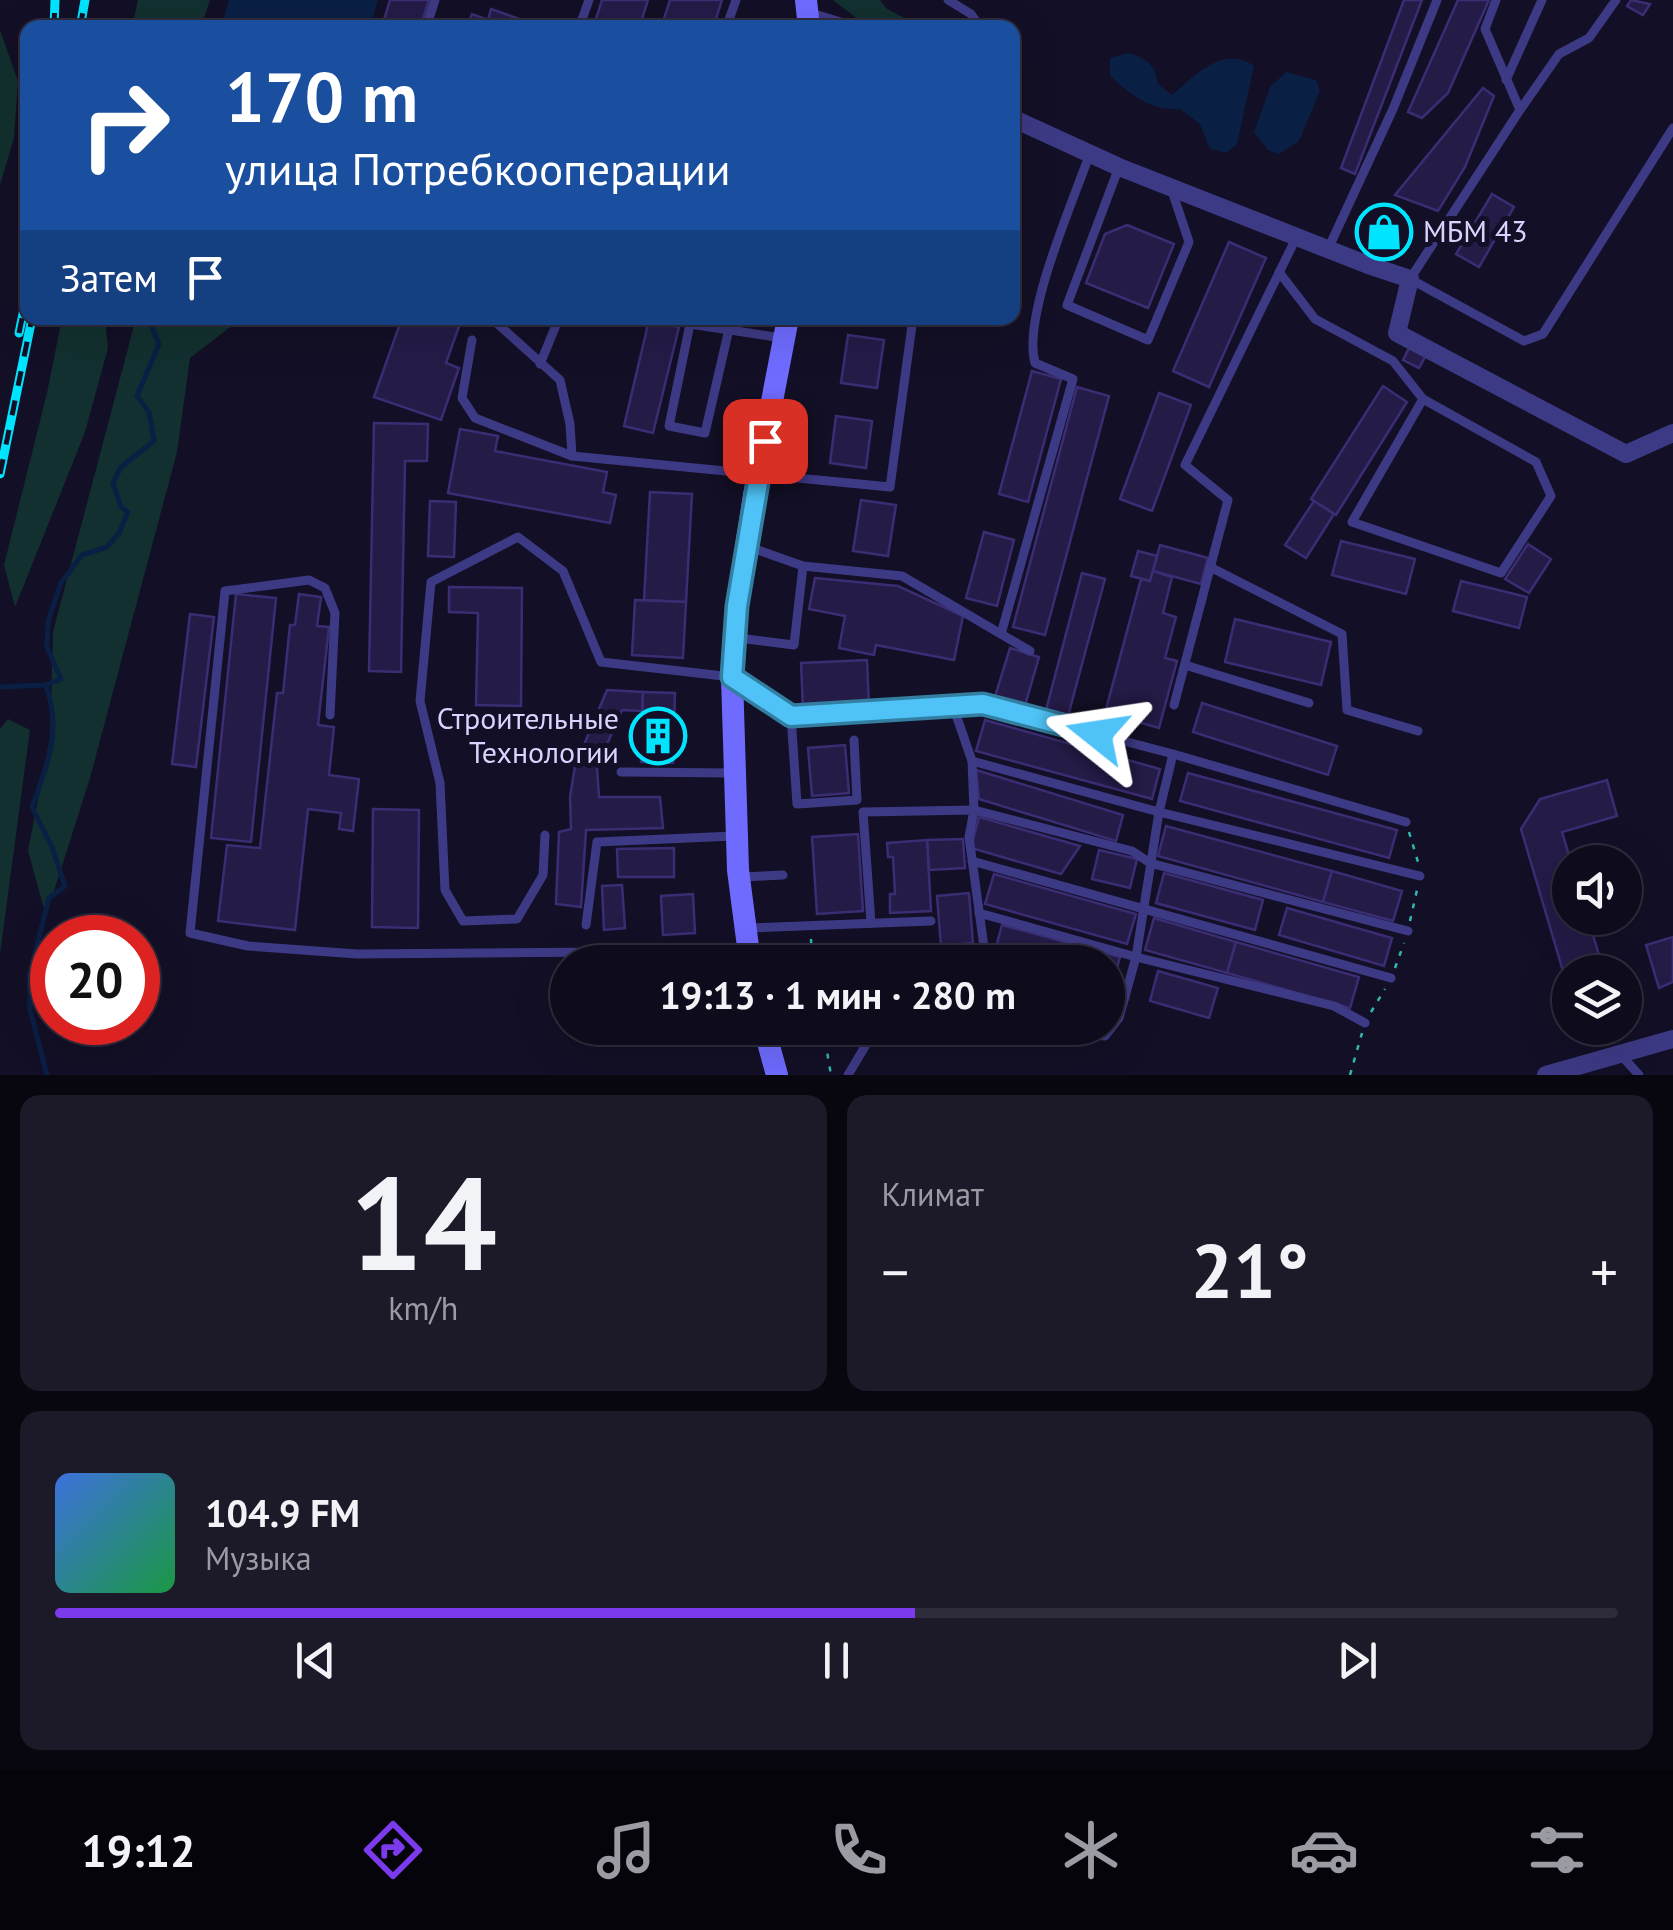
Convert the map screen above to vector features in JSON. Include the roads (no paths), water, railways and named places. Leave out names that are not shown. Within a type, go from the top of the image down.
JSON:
[{"type":"main road","points":[[747,945],[736,836],[732,677],[746,546],[786,328]]},
{"type":"main road","points":[[768,1045],[776,1075]]},
{"type":"street","points":[[1020,122],[1119,168],[1410,279],[1397,333],[1626,454],[1673,433]]},
{"type":"street","points":[[1559,1073],[1673,1039]]},
{"type":"lane","points":[[948,0],[975,20]]},
{"type":"lane","points":[[1328,249],[1393,108],[1437,0]]},
{"type":"lane","points":[[1496,0],[1485,30],[1520,110]]},
{"type":"lane","points":[[1506,80],[1542,0]]},
{"type":"lane","points":[[1616,0],[1590,38],[1559,54],[1410,279],[1524,341],[1543,334],[1673,128]]},
{"type":"lane","points":[[1001,634],[1073,379],[1035,363],[1031,348],[1037,307],[1090,153]]},
{"type":"lane","points":[[1119,168],[1067,305],[1148,340],[1189,242],[1170,185]]},
{"type":"lane","points":[[1174,706],[1228,500],[1185,466],[1297,236]]},
{"type":"lane","points":[[1280,272],[1315,319],[1393,361],[1423,399],[1536,462],[1551,496],[1501,573],[1352,522],[1423,399]]},
{"type":"lane","points":[[498,325],[560,380],[570,424],[572,456]]},
{"type":"lane","points":[[540,364],[556,325]]},
{"type":"lane","points":[[692,325],[670,426],[706,434],[729,329]]},
{"type":"lane","points":[[711,325],[729,329],[786,328]]},
{"type":"lane","points":[[472,340],[462,398],[475,418],[572,456],[890,486],[912,325]]},
{"type":"lane","points":[[545,834],[543,874],[518,918],[463,921],[444,890],[440,782],[420,700],[431,582],[518,538],[563,572],[601,662],[732,677],[791,716],[983,704],[1406,822]]},
{"type":"lane","points":[[746,546],[803,566],[902,576],[1030,650]]},
{"type":"lane","points":[[735,638],[794,644],[803,566]]},
{"type":"lane","points":[[1210,567],[1342,634],[1347,710],[1418,731]]},
{"type":"lane","points":[[330,715],[335,613],[325,588],[309,580],[225,591],[190,932],[248,946],[357,954],[550,951]]},
{"type":"lane","points":[[1185,666],[1309,703]]},
{"type":"lane","points":[[953,706],[972,761],[974,810],[969,838],[984,945]]},
{"type":"lane","points":[[791,716],[797,804],[857,800],[854,740]]},
{"type":"lane","points":[[1125,998],[1173,754]]},
{"type":"lane","points":[[972,761],[1420,876]]},
{"type":"lane","points":[[621,772],[733,772]]},
{"type":"lane","points":[[871,923],[863,812],[974,810],[1132,851],[1150,863],[1408,931]]},
{"type":"lane","points":[[586,926],[598,842],[736,836]]},
{"type":"lane","points":[[972,861],[1390,978]]},
{"type":"lane","points":[[739,878],[783,875]]},
{"type":"lane","points":[[979,913],[1334,1006],[1364,1023]]},
{"type":"lane","points":[[753,945],[810,926],[931,921]]},
{"type":"lane","points":[[848,1075],[866,1045]]},
{"type":"lane","points":[[1620,1054],[1639,1075]]},
{"type":"water","points":[[229,0],[378,0],[372,20],[223,20]]},
{"type":"water","points":[[1129,53],[1150,64],[1158,84],[1172,95],[1220,60],[1243,60],[1254,66],[1237,144],[1226,153],[1210,149],[1200,124],[1180,109],[1151,104],[1118,83],[1110,76],[1110,58]]},
{"type":"water","points":[[1286,72],[1316,80],[1320,91],[1299,141],[1279,154],[1268,150],[1254,132],[1270,87]]},
{"type":"waterway","points":[[47,1075],[30,1010],[29,976],[49,898],[65,886],[52,847],[32,807],[53,733],[46,685],[61,679],[47,647],[48,621],[61,583],[82,555],[107,547],[119,533],[128,512],[121,507],[113,483],[121,467],[154,441],[149,412],[137,396],[159,344],[151,325]]},
{"type":"waterway","points":[[0,687],[46,685]]},
{"type":"railway","points":[[54,20],[55,0]]},
{"type":"railway","points":[[81,20],[85,0]]},
{"type":"railway","points":[[19,333],[21,325]]},
{"type":"railway","points":[[0,474],[31,325]]},
{"type":"place","name":"МБМ 43","points":[[1384,232]]},
{"type":"place","name":"Строительные Технологии","points":[[658,736]]}]
